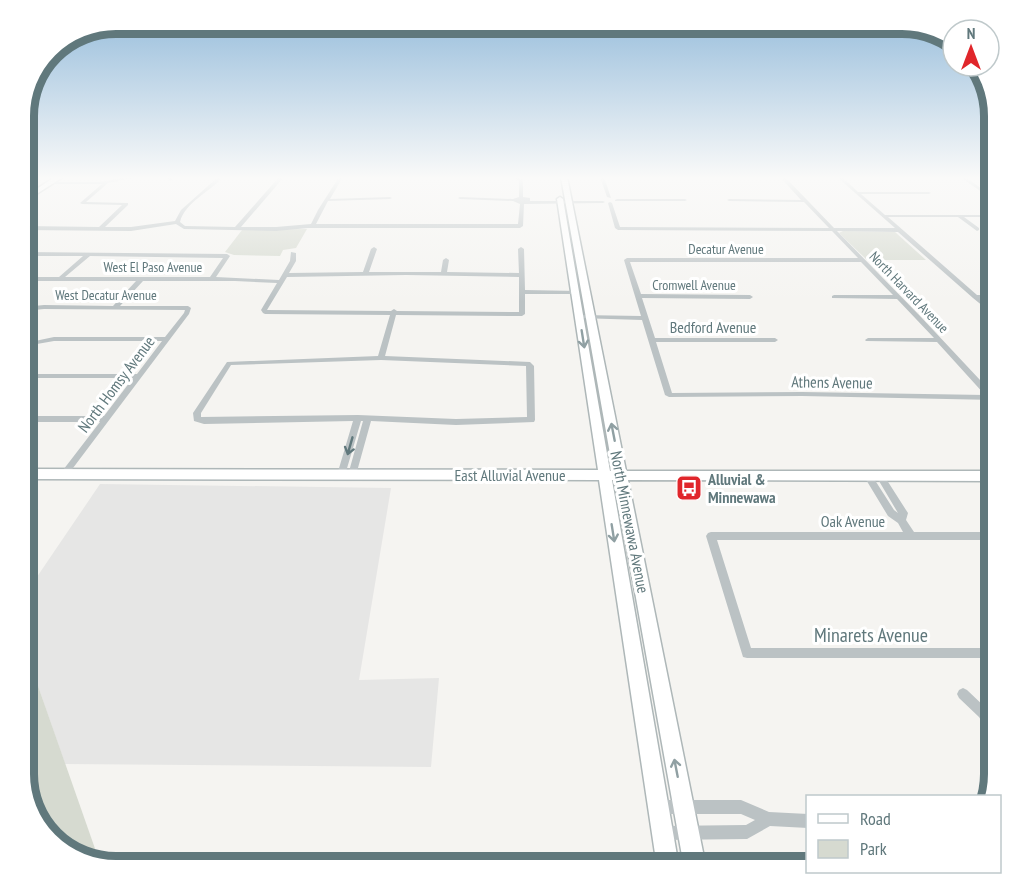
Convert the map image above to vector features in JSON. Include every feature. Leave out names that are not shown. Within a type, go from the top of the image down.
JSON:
[{"type":"main road","name":"North Minnewawa Avenue","points":[[567,219],[575,291],[586,317]]},
{"type":"main road","name":"North Minnewawa Avenue","points":[[568,219],[612,475],[666,856]]},
{"type":"main road","name":"East Alluvial Avenue","points":[[35,474],[984,476]]},
{"type":"main road","name":"North Minnewawa Avenue","points":[[612,475],[693,856]]},
{"type":"street","points":[[100,229],[111,219]]},
{"type":"street","points":[[237,228],[245,219]]},
{"type":"street","points":[[310,226],[315,219]]},
{"type":"street","points":[[35,228],[141,228],[177,222],[192,228],[520,226],[520,219]]},
{"type":"street","points":[[614,219],[618,228],[899,230]]},
{"type":"street","name":"North Harvard Avenue","points":[[822,219],[984,387]]},
{"type":"street","points":[[888,219],[984,305]]},
{"type":"street","points":[[963,219],[977,229]]},
{"type":"street","points":[[365,274],[374,249]]},
{"type":"street","points":[[293,253],[285,275],[264,310],[266,312],[394,311],[522,314],[520,249]]},
{"type":"street","points":[[35,254],[227,256],[228,258],[212,279]]},
{"type":"street","points":[[60,279],[88,255]]},
{"type":"street","points":[[444,274],[446,260]]},
{"type":"street","name":"Decatur Avenue","points":[[638,297],[627,260],[862,260]]},
{"type":"street","points":[[285,275],[521,275]]},
{"type":"street","name":"West El Paso Avenue","points":[[35,279],[212,279],[281,282]]},
{"type":"street","points":[[115,307],[141,279]]},
{"type":"street","points":[[521,291],[575,291]]},
{"type":"street","points":[[638,297],[652,340]]},
{"type":"street","name":"Cromwell Avenue","points":[[638,297],[750,297]]},
{"type":"street","points":[[834,297],[898,297]]},
{"type":"street","points":[[975,297],[984,297]]},
{"type":"street","name":"West Decatur Avenue","points":[[35,308],[188,308]]},
{"type":"street","name":"North Homsy Avenue","points":[[64,474],[187,313],[188,308]]},
{"type":"street","points":[[381,358],[394,311]]},
{"type":"street","name":"Bedford Avenue","points":[[586,317],[645,318]]},
{"type":"street","points":[[37,342],[54,339],[167,339]]},
{"type":"street","name":"Bedford Avenue","points":[[652,340],[775,340]]},
{"type":"street","name":"Athens Avenue","points":[[652,340],[669,395],[802,394],[984,398]]},
{"type":"street","points":[[868,340],[939,340]]},
{"type":"street","points":[[381,358],[528,364],[530,366],[531,420],[525,422],[358,418],[204,421],[197,418],[197,413],[228,363],[381,358]]},
{"type":"street","points":[[35,376],[138,376]]},
{"type":"street","points":[[346,475],[358,418]]},
{"type":"street","points":[[346,475],[368,418]]},
{"type":"street","points":[[35,419],[106,419]]},
{"type":"street","points":[[874,476],[882,498],[891,513],[901,520],[911,536]]},
{"type":"street","points":[[874,476],[903,513],[901,520]]},
{"type":"street","points":[[882,498],[893,498]]},
{"type":"street","name":"Oak Avenue","points":[[747,653],[711,536],[984,536]]},
{"type":"street","name":"Minarets Avenue","points":[[747,653],[984,653]]},
{"type":"street","points":[[963,694],[984,715]]},
{"type":"street","points":[[658,807],[741,807],[769,819],[806,821]]},
{"type":"street","points":[[663,833],[747,832],[769,819]]},
{"type":"shaded area","points":[[100,484],[391,488],[359,680],[439,678],[431,767],[65,764],[35,678],[35,580]]},
{"type":"green space","points":[[307,229],[296,248],[283,250],[280,256],[234,255],[225,252],[242,230]]},
{"type":"green space","points":[[843,231],[895,232],[926,260],[867,260],[839,233]]},
{"type":"green space","points":[[35,677],[97,854],[71,843],[59,832],[48,820],[37,796]]},
{"type":"place","name":"Alluvial & Minnewawa","points":[[689,488]]}]
